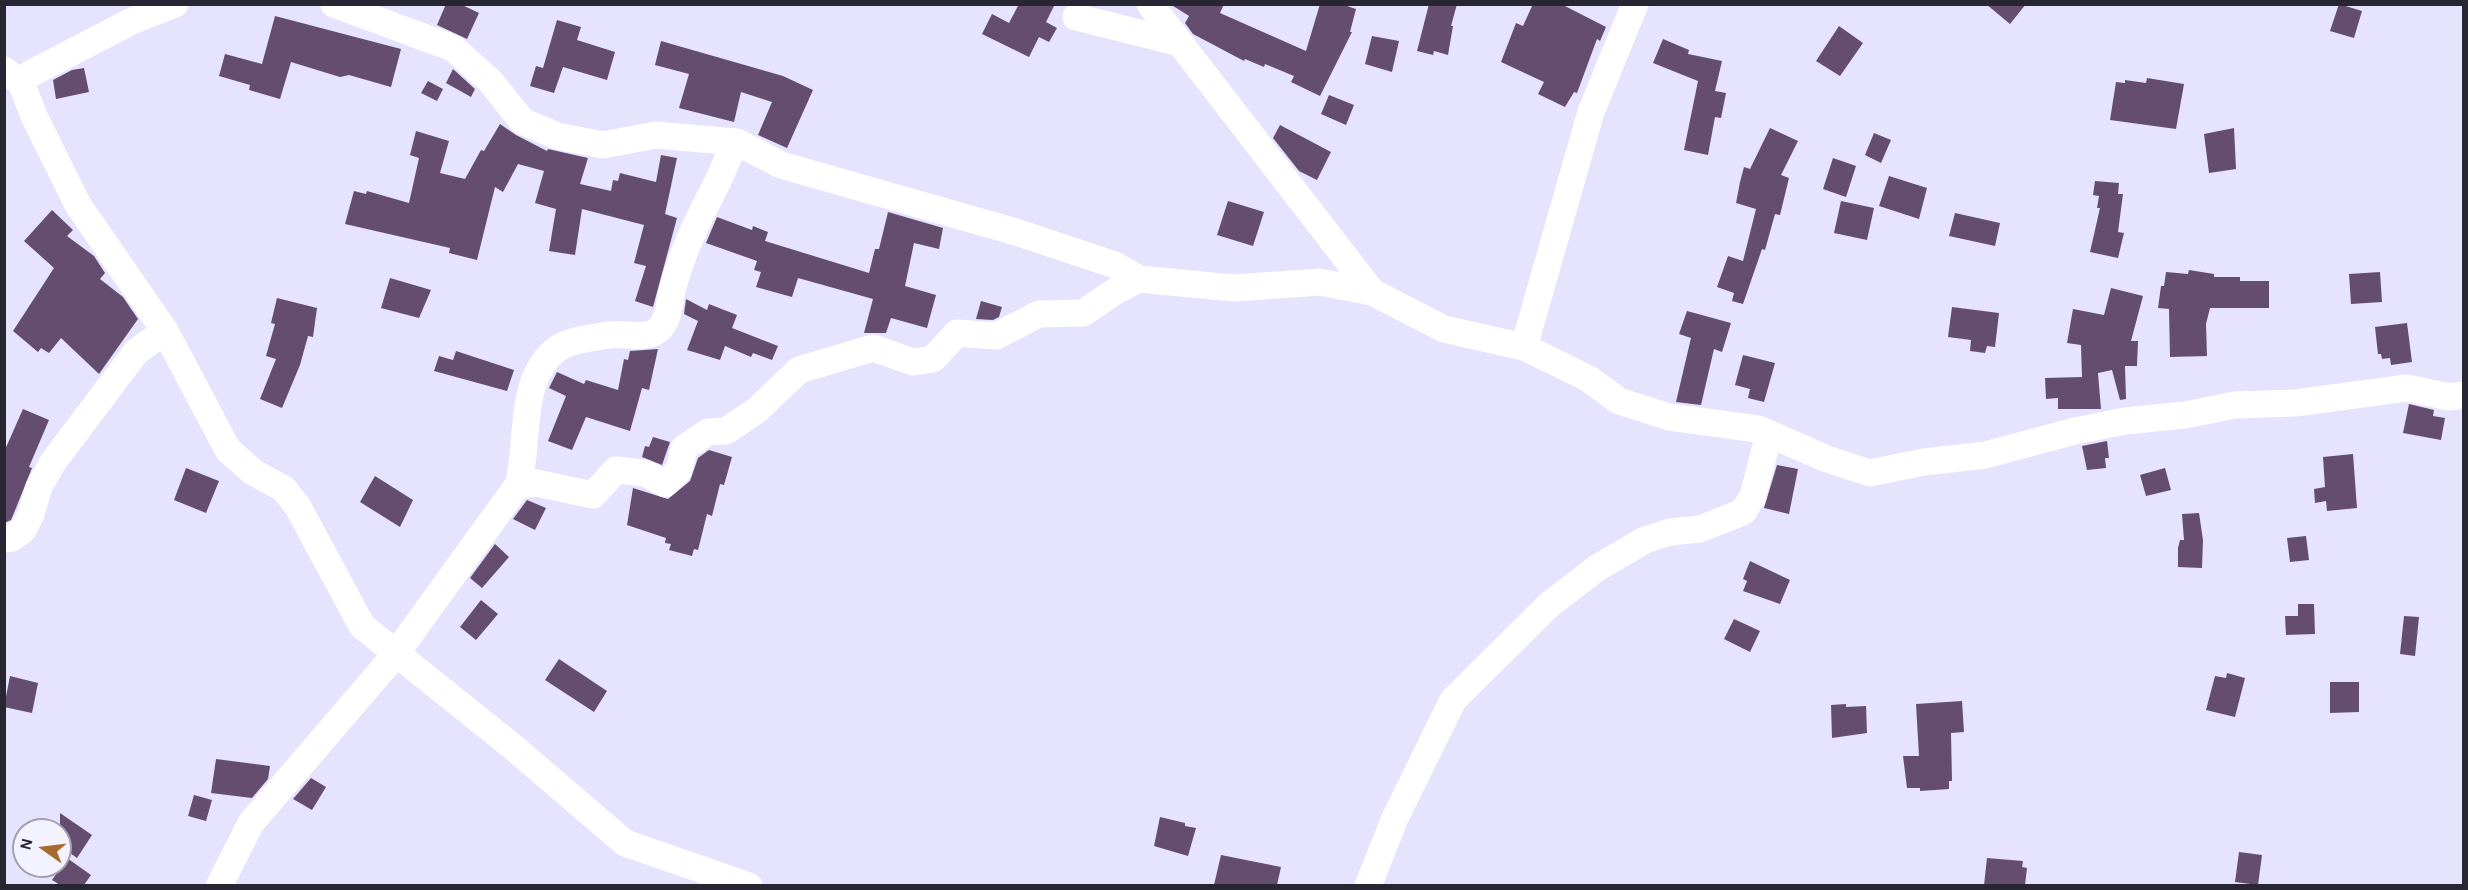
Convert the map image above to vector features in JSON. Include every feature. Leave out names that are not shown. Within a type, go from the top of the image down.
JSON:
[{"type":"street","points":[[175,4],[132,21],[30,74],[13,76],[78,205],[165,331],[228,450],[253,472],[284,489],[298,507],[362,626],[395,655],[513,747],[625,843],[749,885]]},
{"type":"street","points":[[334,4],[453,48],[491,82],[522,121],[557,136],[603,145],[656,135],[737,142],[781,165],[1016,232],[1114,265],[1139,279],[1234,288],[1319,282],[1371,292],[1444,329],[1524,347],[1589,379],[1619,401],[1670,417],[1758,429],[1827,459],[1870,473],[1924,462],[1985,455],[2075,431],[2125,421],[2185,415],[2235,405],[2295,403],[2407,388],[2449,397],[2463,395]]},
{"type":"street","points":[[1150,4],[1371,292]]},
{"type":"street","points":[[1524,347],[1591,112],[1635,4]]},
{"type":"street","points":[[1076,17],[1180,43]]},
{"type":"street","points":[[219,885],[250,823],[395,655],[518,485],[524,465],[530,393],[539,369],[557,350],[572,342],[615,334],[648,334],[658,330],[666,317],[685,248],[716,184],[723,164],[737,142]]},
{"type":"street","points":[[518,485],[537,483],[593,495],[616,470],[645,473],[665,484],[680,470],[684,448],[708,432],[726,431],[757,410],[799,370],[873,348],[913,362],[933,359],[957,333],[996,336],[1039,314],[1083,313],[1114,292],[1139,279]]},
{"type":"street","points":[[4,539],[12,538],[22,530],[31,514],[39,487],[53,462],[129,361],[136,352],[165,331]]},
{"type":"street","points":[[1368,885],[1395,818],[1453,700],[1549,605],[1597,568],[1645,540],[1670,532],[1700,529],[1743,512],[1753,496],[1769,434]]},
{"type":"building","points":[[446,4],[460,4],[479,13],[467,39],[437,25]]},
{"type":"building","points":[[1019,4],[1055,4],[1046,22],[1057,28],[1049,42],[1039,37],[1029,57],[982,34],[992,14],[1009,23]]},
{"type":"building","points":[[1170,4],[1224,4],[1220,13],[1306,51],[1320,4],[1341,4],[1356,9],[1350,32],[1352,32],[1320,96],[1291,82],[1294,76],[1265,64],[1264,67],[1245,59],[1244,61],[1193,34],[1185,23],[1189,16]]},
{"type":"building","points":[[1429,4],[1457,4],[1451,26],[1453,26],[1448,55],[1434,51],[1433,55],[1417,51]]},
{"type":"building","points":[[1533,4],[1561,4],[1606,27],[1600,41],[1597,39],[1577,93],[1574,92],[1565,107],[1538,94],[1544,82],[1501,62],[1516,23],[1523,26]]},
{"type":"building","points":[[1986,4],[2026,4],[2010,24]]},
{"type":"building","points":[[2339,4],[2362,11],[2354,38],[2330,31]]},
{"type":"building","points":[[275,16],[401,49],[391,87],[349,75],[340,77],[291,62],[280,99],[249,90],[250,85],[219,76],[225,54],[262,64]]},
{"type":"building","points":[[557,20],[581,27],[577,40],[615,52],[607,80],[563,67],[554,93],[530,86],[536,66],[543,68]]},
{"type":"building","points":[[1839,26],[1863,43],[1840,76],[1816,61]]},
{"type":"building","points":[[1372,36],[1399,41],[1392,72],[1365,64]]},
{"type":"building","points":[[1663,39],[1689,50],[1688,54],[1722,61],[1715,91],[1726,93],[1721,118],[1715,117],[1708,155],[1684,150],[1698,81],[1653,63]]},
{"type":"building","points":[[661,41],[783,76],[813,90],[787,148],[758,135],[772,102],[741,92],[734,122],[679,108],[689,74],[655,65]]},
{"type":"building","points":[[84,68],[89,92],[56,99],[53,80],[72,70]]},
{"type":"building","points":[[453,69],[475,89],[471,97],[446,83]]},
{"type":"building","points":[[2147,78],[2184,84],[2176,129],[2110,120],[2116,82],[2125,83],[2125,80],[2146,83]]},
{"type":"building","points":[[428,81],[443,89],[437,101],[421,93]]},
{"type":"building","points":[[1329,95],[1354,105],[1346,125],[1321,114]]},
{"type":"building","points":[[500,124],[547,151],[548,149],[588,158],[580,184],[611,191],[613,180],[618,181],[620,173],[656,182],[661,155],[677,158],[665,214],[677,218],[653,307],[635,301],[646,266],[634,263],[644,225],[582,209],[575,255],[549,251],[556,209],[535,203],[544,171],[518,164],[503,192],[495,187],[477,260],[449,253],[450,248],[345,224],[354,191],[366,194],[367,191],[409,203],[419,158],[410,155],[416,131],[449,141],[440,173],[465,179],[481,150],[484,151]]},
{"type":"building","points":[[1280,125],[1331,152],[1317,180],[1299,171],[1273,138]]},
{"type":"building","points":[[1770,128],[1798,141],[1781,175],[1789,178],[1780,215],[1775,214],[1765,250],[1762,249],[1743,304],[1732,301],[1734,293],[1717,287],[1728,256],[1743,261],[1756,209],[1736,203],[1740,182],[1744,167],[1750,169]]},
{"type":"building","points":[[2234,128],[2236,169],[2209,173],[2204,134]]},
{"type":"building","points":[[1874,133],[1891,140],[1881,163],[1865,155]]},
{"type":"building","points":[[1833,158],[1856,166],[1846,197],[1823,189]]},
{"type":"building","points":[[1889,176],[1927,188],[1919,219],[1879,206]]},
{"type":"building","points":[[2095,181],[2119,183],[2118,194],[2123,194],[2118,232],[2124,233],[2118,258],[2090,252],[2100,208],[2097,208],[2099,196],[2093,195]]},
{"type":"building","points":[[1228,201],[1264,212],[1253,246],[1217,235]]},
{"type":"building","points":[[1841,201],[1874,208],[1867,240],[1834,233]]},
{"type":"building","points":[[52,210],[73,230],[67,236],[94,256],[105,273],[100,279],[123,297],[138,319],[99,374],[61,338],[49,353],[41,348],[38,352],[13,331],[54,268],[24,241]]},
{"type":"building","points":[[888,212],[943,228],[939,249],[914,243],[905,286],[936,295],[927,328],[891,318],[886,333],[864,333],[873,299],[798,278],[792,297],[756,287],[761,272],[754,270],[757,261],[706,243],[717,217],[752,230],[753,226],[768,232],[765,241],[869,273],[875,249],[879,249]]},
{"type":"building","points":[[1955,213],[2000,223],[1995,246],[1949,236]]},
{"type":"building","points":[[2189,270],[2214,274],[2214,277],[2240,277],[2240,281],[2269,281],[2269,308],[2210,308],[2206,324],[2207,356],[2170,357],[2169,309],[2158,308],[2161,286],[2164,286],[2166,272],[2188,274]]},
{"type":"building","points":[[2380,272],[2382,302],[2351,304],[2349,274]]},
{"type":"building","points":[[390,278],[431,290],[419,318],[381,308]]},
{"type":"building","points":[[2111,288],[2143,296],[2131,341],[2138,341],[2137,366],[2125,366],[2126,399],[2120,400],[2112,370],[2098,373],[2101,409],[2058,409],[2058,398],[2046,399],[2045,378],[2082,377],[2081,345],[2067,343],[2073,309],[2104,315]]},
{"type":"building","points":[[277,298],[317,308],[313,337],[308,336],[300,365],[282,408],[260,399],[276,359],[266,356],[275,324],[271,323]]},
{"type":"building","points":[[686,299],[707,310],[709,304],[737,315],[732,328],[778,346],[772,360],[753,353],[751,357],[725,346],[720,360],[687,350],[698,321],[684,314]]},
{"type":"building","points":[[981,301],[1002,307],[999,317],[993,320],[976,319]]},
{"type":"building","points":[[1952,307],[1999,313],[1995,347],[1987,346],[1985,353],[1970,351],[1971,340],[1948,337]]},
{"type":"building","points":[[1687,311],[1731,323],[1722,352],[1714,349],[1701,405],[1676,402],[1691,338],[1679,334]]},
{"type":"building","points":[[2407,323],[2412,362],[2391,365],[2390,358],[2382,359],[2381,354],[2378,354],[2375,327]]},
{"type":"building","points":[[658,349],[649,390],[642,388],[630,431],[586,417],[572,450],[548,441],[566,396],[549,388],[557,372],[584,384],[586,380],[618,390],[624,359],[628,360],[630,351]]},
{"type":"building","points":[[456,351],[514,370],[507,391],[434,371],[439,356],[453,360]]},
{"type":"building","points":[[1743,355],[1775,363],[1764,402],[1748,398],[1750,389],[1735,385]]},
{"type":"building","points":[[2409,404],[2434,410],[2433,416],[2445,418],[2441,440],[2403,433]]},
{"type":"building","points":[[23,409],[49,420],[29,467],[32,468],[11,520],[4,523],[4,452]]},
{"type":"building","points":[[653,437],[670,442],[662,465],[642,457],[645,446],[649,447]]},
{"type":"building","points":[[2107,441],[2109,458],[2105,458],[2106,468],[2087,470],[2082,446]]},
{"type":"building","points":[[709,450],[732,457],[724,485],[720,484],[712,516],[707,514],[698,550],[694,549],[692,556],[669,550],[671,544],[665,543],[666,538],[627,525],[633,488],[668,499],[690,481],[698,458]]},
{"type":"building","points":[[2353,454],[2357,508],[2327,511],[2326,501],[2315,503],[2314,489],[2325,487],[2323,457]]},
{"type":"building","points":[[1777,465],[1798,469],[1789,514],[1764,508]]},
{"type":"building","points":[[186,468],[219,481],[206,513],[174,500]]},
{"type":"building","points":[[2165,468],[2171,490],[2146,496],[2140,475]]},
{"type":"building","points":[[375,476],[413,500],[400,527],[360,502]]},
{"type":"building","points":[[527,500],[546,508],[535,530],[513,519]]},
{"type":"building","points":[[2199,513],[2203,540],[2202,568],[2178,567],[2178,548],[2180,540],[2184,540],[2182,514]]},
{"type":"building","points":[[2306,536],[2309,560],[2290,562],[2287,538]]},
{"type":"building","points":[[495,544],[509,557],[482,588],[470,578]]},
{"type":"building","points":[[1750,561],[1790,580],[1780,604],[1743,591],[1747,581],[1743,579]]},
{"type":"building","points":[[481,600],[498,614],[476,640],[460,627]]},
{"type":"building","points":[[2298,604],[2314,604],[2315,634],[2286,635],[2285,616],[2298,616]]},
{"type":"building","points":[[2404,616],[2419,617],[2415,656],[2400,654]]},
{"type":"building","points":[[1734,619],[1760,631],[1750,652],[1724,639]]},
{"type":"building","points":[[559,659],[607,691],[594,712],[545,680]]},
{"type":"building","points":[[2227,673],[2245,678],[2235,717],[2206,710],[2215,676],[2226,678]]},
{"type":"building","points":[[10,676],[38,683],[32,713],[4,707]]},
{"type":"building","points":[[2330,682],[2359,682],[2359,712],[2330,713]]},
{"type":"building","points":[[1962,701],[1964,732],[1951,733],[1952,781],[1949,781],[1949,789],[1920,791],[1920,788],[1907,788],[1903,756],[1919,756],[1916,704]]},
{"type":"building","points":[[1846,704],[1846,707],[1866,706],[1867,733],[1832,738],[1831,705]]},
{"type":"building","points":[[216,759],[270,766],[268,779],[252,798],[211,793]]},
{"type":"building","points":[[311,778],[326,787],[312,810],[293,799]]},
{"type":"building","points":[[194,795],[212,800],[206,821],[188,816]]},
{"type":"building","points":[[1160,817],[1196,828],[1188,856],[1154,846]]},
{"type":"building","points":[[72,821],[92,835],[77,858],[72,854]]},
{"type":"building","points":[[2239,852],[2262,855],[2258,885],[2235,882]]},
{"type":"building","points":[[1221,855],[1281,867],[1277,885],[1214,885]]},
{"type":"building","points":[[1987,858],[2023,861],[2022,867],[2027,868],[2025,885],[1984,885]]},
{"type":"building","points":[[72,862],[91,875],[84,885],[60,885],[52,880],[53,878],[72,878]]}]
